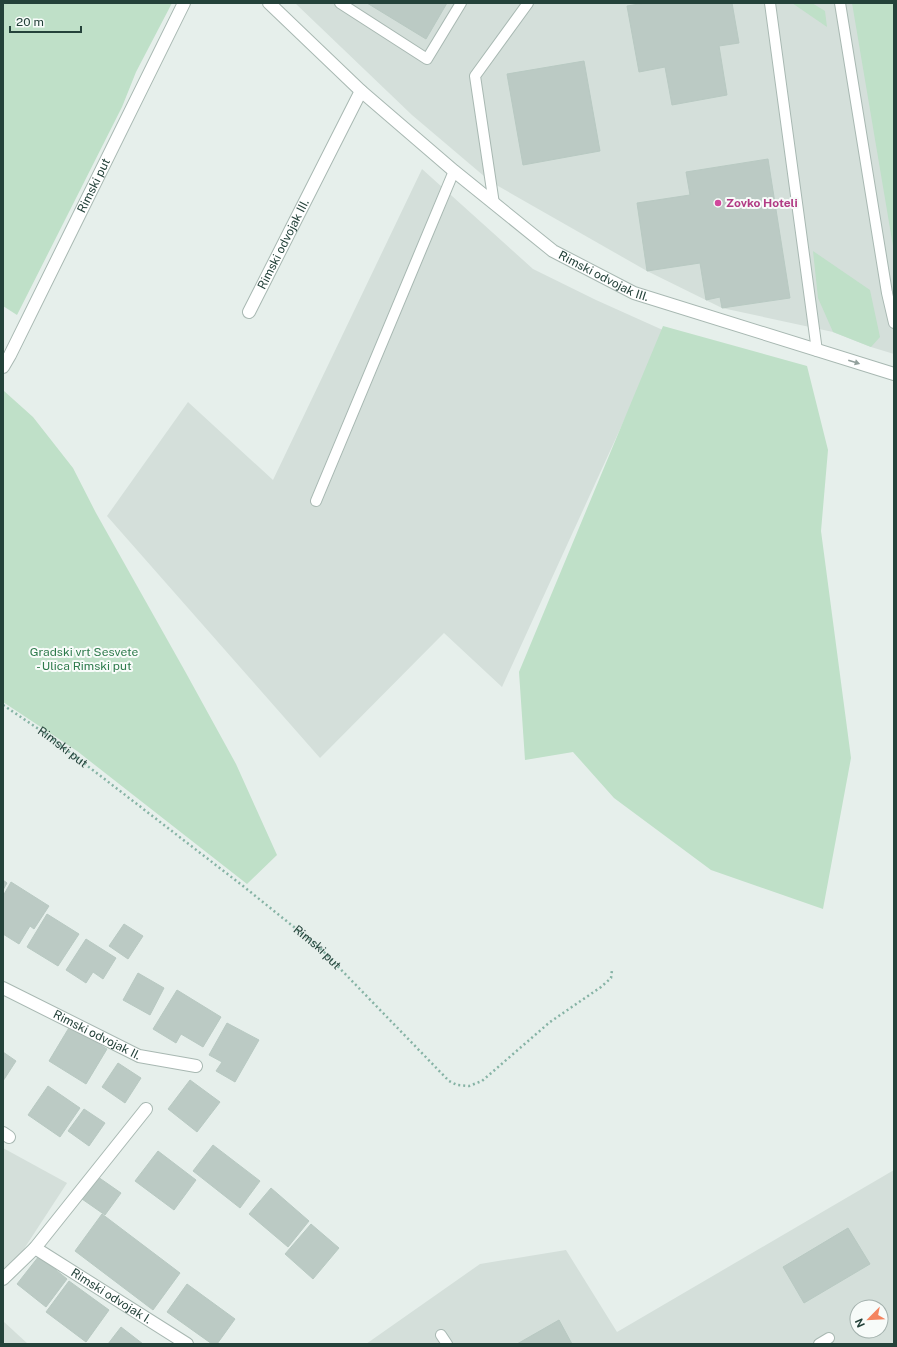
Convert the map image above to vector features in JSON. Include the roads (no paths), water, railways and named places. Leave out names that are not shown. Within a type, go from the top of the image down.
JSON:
[{"type":"street","name":"Rimski put","points":[[3,367],[184,3]]},
{"type":"street","name":"Rimski odvojak III.","points":[[269,3],[361,91],[454,171],[553,251],[634,293],[894,374]]},
{"type":"street","name":"Rimski odvojak III.","points":[[249,312],[361,91]]},
{"type":"street","name":"Rimski odvojak II.","points":[[3,988],[139,1056],[196,1066]]},
{"type":"street","points":[[3,1279],[35,1248],[146,1109]]},
{"type":"street","name":"Rimski odvojak I.","points":[[35,1248],[187,1344]]},
{"type":"lane","points":[[340,3],[427,59],[461,3]]},
{"type":"lane","points":[[494,204],[475,76],[528,3]]},
{"type":"lane","points":[[770,3],[817,351]]},
{"type":"lane","points":[[840,3],[887,292],[894,323]]},
{"type":"lane","points":[[316,501],[454,171]]},
{"type":"lane","points":[[441,1335],[447,1344]]},
{"type":"lane","points":[[819,1344],[829,1338]]},
{"type":"place","name":"Zovko Hoteli","points":[[718,203]]},
{"type":"park label","name":"Gradski vrt Sesvete - Ulica Rimski put","points":[[84,659]]}]
